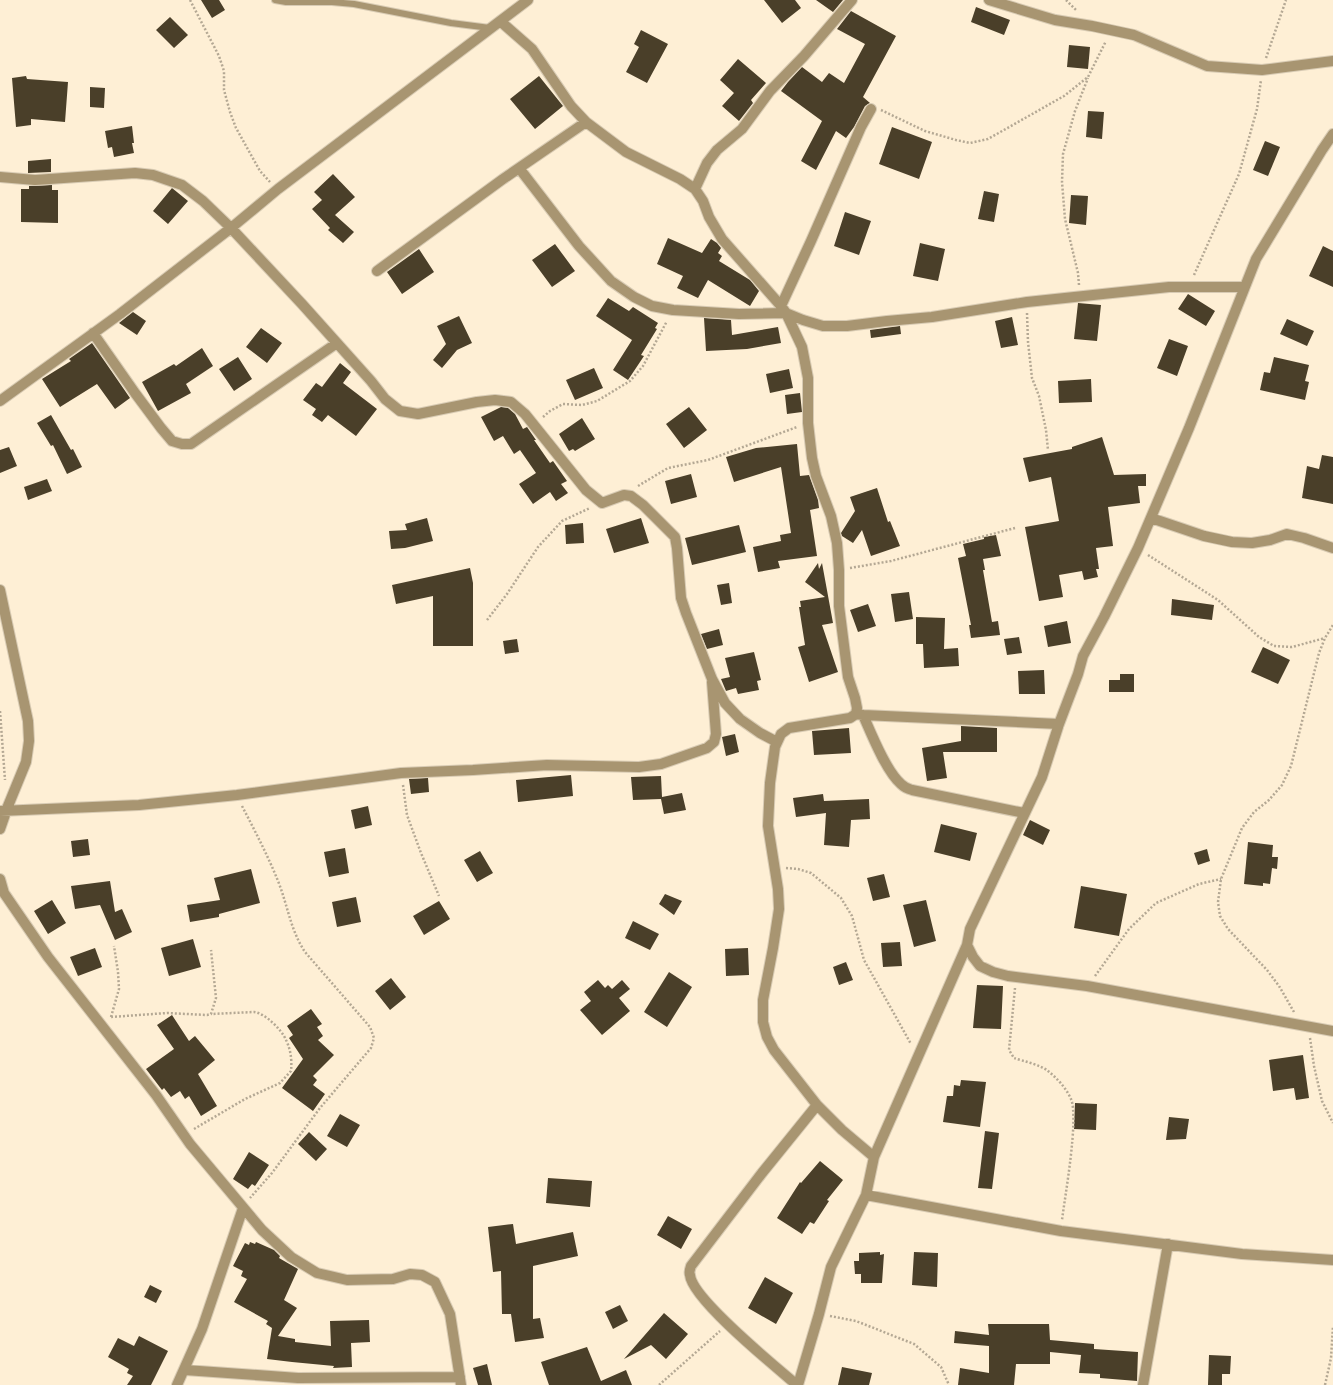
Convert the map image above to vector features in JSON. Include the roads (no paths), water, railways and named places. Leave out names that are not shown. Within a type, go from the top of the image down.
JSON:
[{"type":"street","points":[[0,401],[120,314],[231,228],[278,189],[406,94],[528,0]]},
{"type":"street","points":[[695,190],[707,163],[717,150],[742,129],[770,91],[804,56],[852,0]]},
{"type":"street","points":[[989,0],[1055,20],[1134,35],[1207,66],[1262,70],[1333,61]]},
{"type":"street","points":[[500,21],[532,48],[571,106],[586,122],[626,152],[680,179],[695,190],[703,201],[709,217],[722,239],[784,309],[802,347],[808,378],[808,423],[813,464],[831,516],[837,542],[839,606],[848,677],[859,714],[894,777],[902,786],[912,790],[1024,813]]},
{"type":"street","points":[[784,309],[811,241],[861,127],[871,108]]},
{"type":"street","points":[[377,271],[518,168],[586,122]]},
{"type":"street","points":[[817,1105],[762,1173],[691,1266],[689,1276],[698,1293],[728,1324],[798,1385],[831,1267],[866,1195],[874,1157],[967,945],[970,928],[1042,777],[1083,656],[1138,548],[1189,428],[1256,259],[1333,134]]},
{"type":"street","points":[[518,168],[579,246],[611,281],[634,297],[652,306],[673,310],[738,314],[784,309],[803,320],[823,326],[847,326],[887,320],[932,317],[1027,302],[1169,287],[1246,286]]},
{"type":"street","points":[[0,177],[35,180],[135,173],[153,175],[182,185],[231,228],[337,343],[385,399],[400,411],[418,414],[477,402],[496,400],[511,402],[525,414],[586,490],[602,503],[624,495],[631,496],[643,505],[675,537],[681,598],[712,680],[725,702],[740,719],[777,742]]},
{"type":"street","points":[[93,333],[135,393],[172,441],[182,444],[191,444],[337,343]]},
{"type":"street","points":[[1151,518],[1204,536],[1232,542],[1252,543],[1270,540],[1287,534],[1333,548]]},
{"type":"street","points":[[0,590],[28,720],[29,741],[26,762],[3,811],[0,828]]},
{"type":"street","points":[[3,811],[139,805],[237,795],[401,772],[473,770],[547,765],[639,767],[661,764],[707,748],[714,742],[716,734],[712,680]]},
{"type":"street","points":[[874,1157],[842,1130],[817,1105],[774,1050],[767,1037],[763,1022],[763,1000],[773,948],[778,909],[778,889],[768,826],[770,783],[775,747],[780,734],[789,728],[850,718],[859,714],[1059,724]]},
{"type":"street","points":[[0,879],[4,893],[48,957],[156,1095],[184,1135],[262,1230],[291,1257],[317,1273],[346,1280],[393,1279],[410,1274],[422,1276],[435,1282],[450,1314],[460,1381],[296,1382],[185,1370]]},
{"type":"street","points":[[967,945],[973,957],[980,966],[992,972],[1016,977],[1087,986],[1333,1031]]},
{"type":"street","points":[[866,1195],[1061,1231],[1242,1254],[1333,1260]]},
{"type":"street","points":[[177,1385],[202,1329],[243,1207]]},
{"type":"street","points":[[1143,1385],[1168,1244]]},
{"type":"lane","points":[[275,0],[286,2],[332,2],[354,4],[451,23],[490,28]]}]
